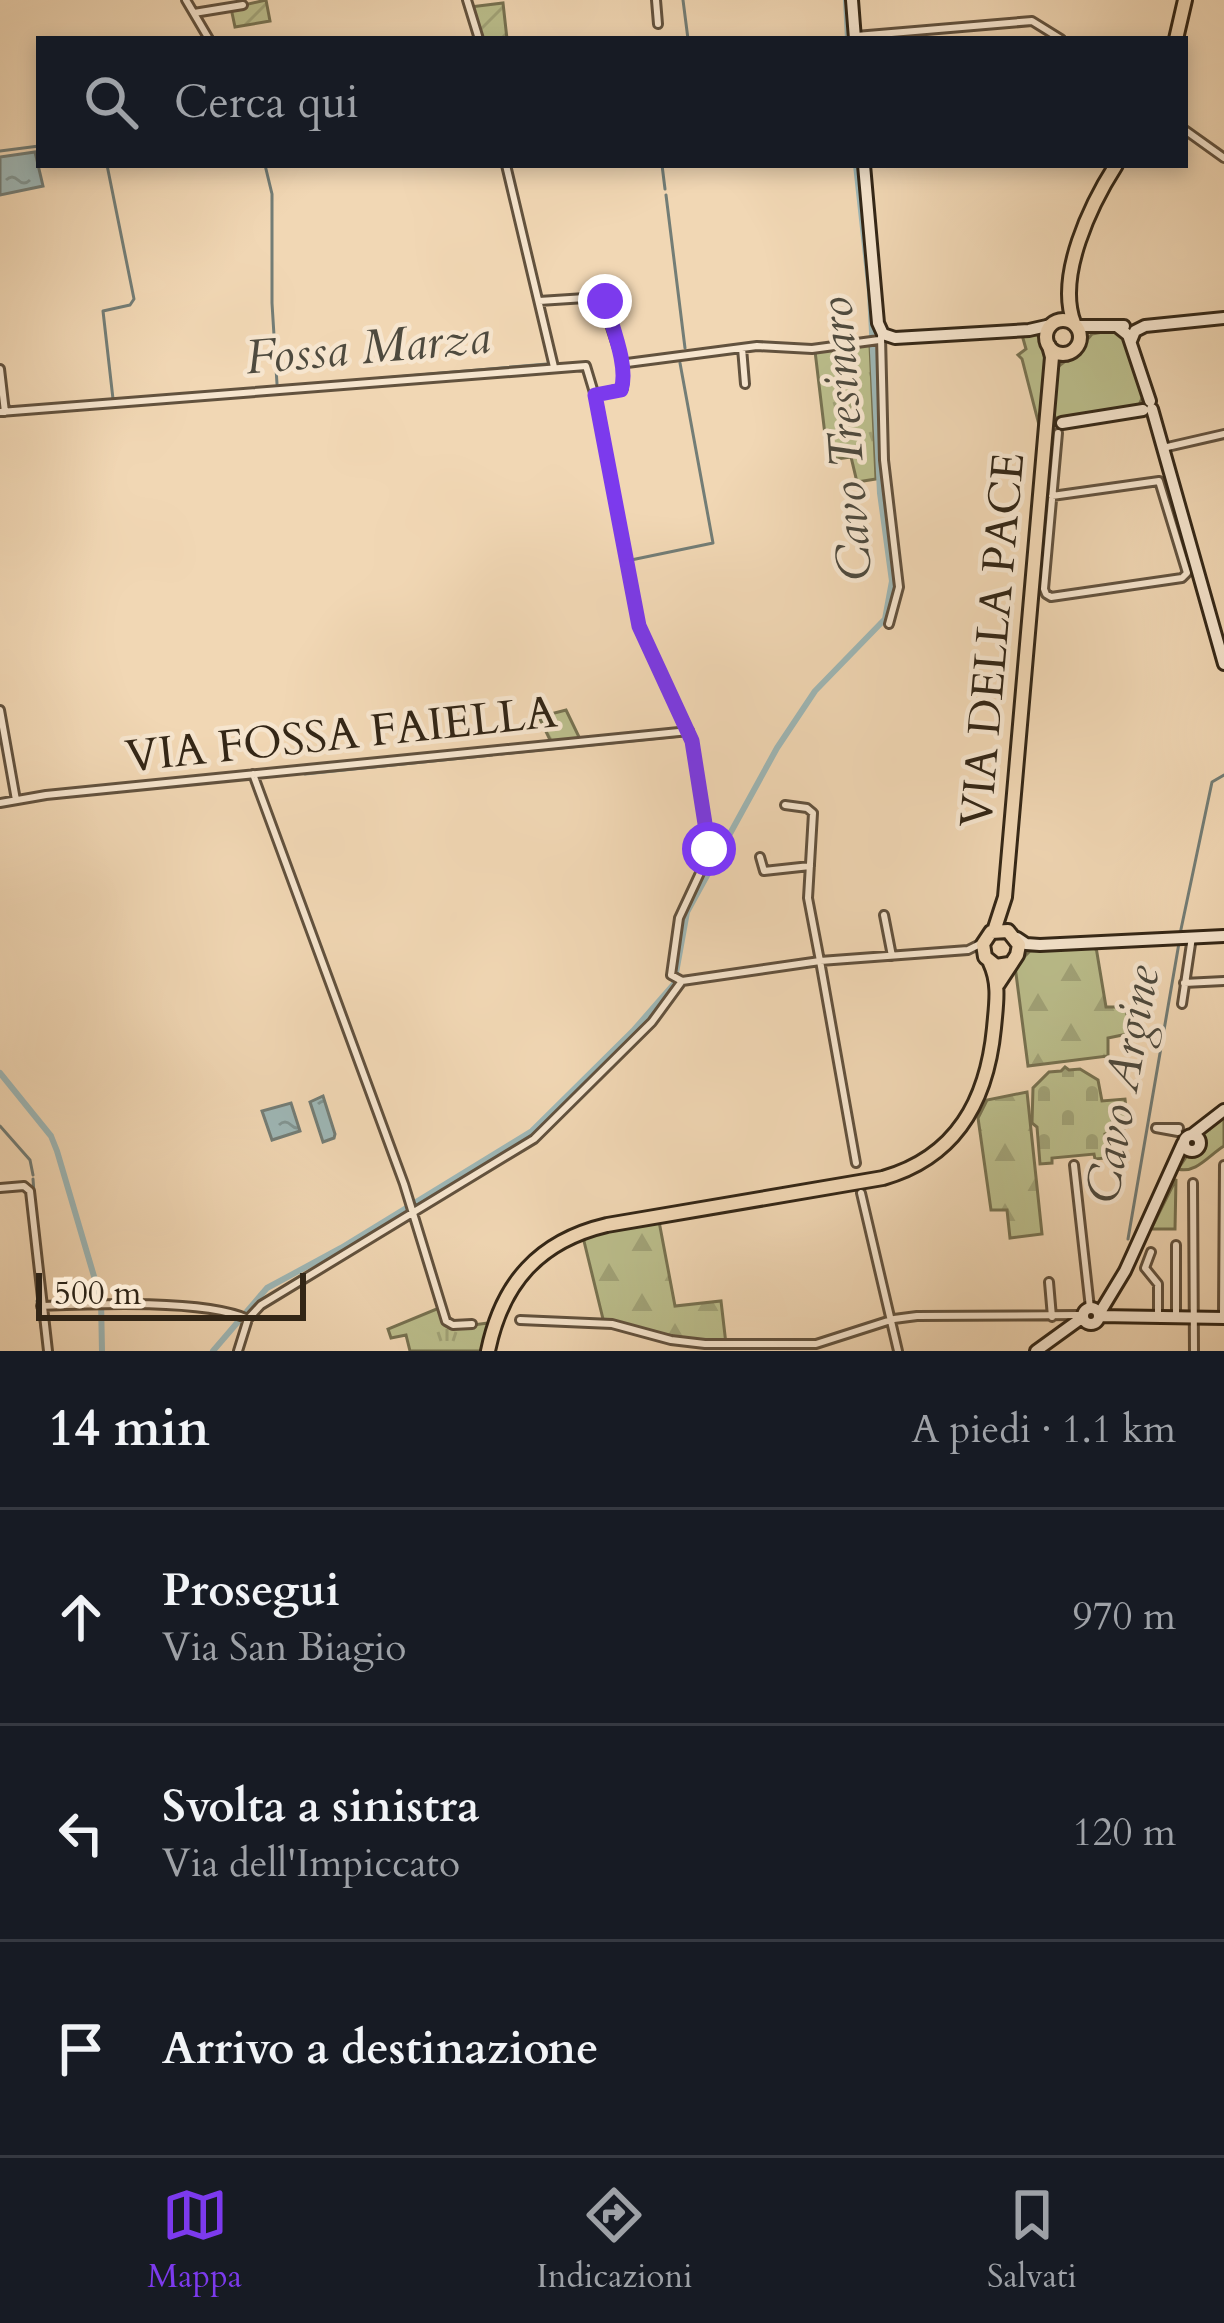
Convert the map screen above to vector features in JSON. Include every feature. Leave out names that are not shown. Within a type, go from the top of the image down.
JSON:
[{"type":"main road","points":[[1177,36],[1185,0]]},
{"type":"main road","name":"VIA DELLA PACE","points":[[1014,947],[1005,897],[1051,332],[1064,314],[1084,219],[1114,168]]},
{"type":"main road","name":"VIA DELLA PACE","points":[[1047,393],[1054,365],[1080,341],[1070,310],[1071,288]]},
{"type":"main road","points":[[1068,353],[1057,352],[1051,332],[1076,325]]},
{"type":"main road","name":"VIA DELLA PACE","points":[[989,935],[1005,897]]},
{"type":"main road","points":[[998,985],[988,960],[989,935],[1014,947]]},
{"type":"main road","points":[[988,960],[1014,947]]},
{"type":"main road","points":[[488,1351],[499,1309],[519,1275],[537,1256],[567,1237],[607,1225],[868,1182],[931,1157],[963,1126],[981,1093],[991,1055],[998,985],[1014,947]]},
{"type":"street","points":[[186,0],[207,36]]},
{"type":"street","points":[[467,0],[477,36]]},
{"type":"street","points":[[656,0],[658,24]]},
{"type":"street","points":[[852,2],[855,36]]},
{"type":"street","points":[[194,13],[243,4]]},
{"type":"street","points":[[865,36],[1032,20],[1056,36]]},
{"type":"street","points":[[1188,132],[1224,158]]},
{"type":"street","points":[[507,168],[554,367]]},
{"type":"street","points":[[864,168],[884,460],[899,586],[889,624]]},
{"type":"street","points":[[538,301],[601,297],[623,364],[623,388],[595,395]]},
{"type":"street","points":[[1080,341],[1088,333],[1111,328],[1224,318]]},
{"type":"street","points":[[1047,393],[1050,413],[1060,428],[1044,589],[1052,597],[1184,577],[1187,568],[1179,527],[1131,341],[1138,329],[1157,323]]},
{"type":"street","points":[[1076,325],[1111,328],[1131,341]]},
{"type":"street","points":[[623,364],[742,348],[812,349],[877,339],[1051,332]]},
{"type":"street","points":[[742,348],[745,384]]},
{"type":"street","points":[[0,369],[3,412],[586,366],[639,626],[688,731],[709,849],[680,914],[671,974],[678,979],[820,961],[968,950],[989,935]]},
{"type":"street","points":[[1052,496],[1047,493],[1042,461],[1051,430],[1145,406]]},
{"type":"street","points":[[1161,448],[1224,434]]},
{"type":"street","points":[[1036,530],[1041,526],[1045,498],[1159,481],[1224,664]]},
{"type":"street","points":[[0,710],[16,800]]},
{"type":"street","name":"VIA FOSSA FAIELLA","points":[[0,803],[688,731]]},
{"type":"street","points":[[253,774],[446,1321],[472,1324]]},
{"type":"street","points":[[784,805],[813,813],[808,898],[856,1163]]},
{"type":"street","points":[[760,857],[764,871],[810,866]]},
{"type":"street","points":[[884,915],[892,956]]},
{"type":"street","points":[[1014,947],[1224,936]]},
{"type":"street","points":[[1182,1004],[1192,938]]},
{"type":"street","points":[[968,950],[988,960]]},
{"type":"street","points":[[41,1306],[101,1303],[243,1317],[410,1210],[524,1146],[652,1022],[678,979]]},
{"type":"street","points":[[1184,983],[1224,981]]},
{"type":"street","points":[[1036,1351],[1112,1296],[1188,1138],[1224,1110]]},
{"type":"street","points":[[1074,1165],[1088,1314]]},
{"type":"street","points":[[520,1320],[613,1324],[705,1344],[816,1344],[894,1319],[1088,1314],[1223,1318],[1224,1165]]},
{"type":"street","points":[[1193,1183],[1194,1351]]},
{"type":"street","points":[[0,1188],[27,1187],[48,1351]]},
{"type":"street","points":[[861,1193],[898,1351]]},
{"type":"street","points":[[1176,1245],[1176,1316]]},
{"type":"street","points":[[1151,1252],[1145,1268],[1158,1284],[1158,1316]]},
{"type":"street","points":[[1088,1314],[1109,1294],[1131,1257]]},
{"type":"street","points":[[1049,1282],[1052,1316]]},
{"type":"street","points":[[1112,1296],[1118,1316]]},
{"type":"street","points":[[238,1351],[243,1317]]},
{"type":"green space","points":[[266,0],[270,21],[235,27],[231,8]]},
{"type":"green space","points":[[503,3],[507,36],[479,36],[470,7]]},
{"type":"green space","points":[[1123,333],[1143,396],[1139,405],[1058,421],[1052,412],[1055,369],[1092,334]]},
{"type":"green space","points":[[1022,335],[1040,336],[1049,359],[1039,425],[1018,355],[1026,349]]},
{"type":"green space","points":[[870,345],[876,479],[857,482],[851,457],[828,460],[815,351]]},
{"type":"green space","points":[[566,710],[580,739],[551,742],[539,717]]},
{"type":"green space","points":[[1096,947],[1106,1007],[1125,1007],[1132,1033],[1108,1038],[1108,1056],[1028,1066],[1015,966],[1030,951]]},
{"type":"green space","points":[[1080,1069],[1098,1080],[1102,1101],[1125,1099],[1128,1127],[1105,1134],[1107,1158],[1095,1159],[1094,1154],[1052,1158],[1052,1163],[1040,1164],[1037,1127],[1032,1123],[1033,1088],[1049,1072]]},
{"type":"green space","points":[[1027,1092],[1042,1234],[1010,1238],[1007,1210],[991,1210],[978,1118],[987,1100]]},
{"type":"green space","points":[[1224,1114],[1224,1146],[1197,1166],[1178,1169],[1199,1138]]},
{"type":"green space","points":[[1176,1179],[1175,1229],[1151,1229]]},
{"type":"green space","points":[[658,1216],[675,1306],[721,1301],[726,1344],[696,1344],[604,1323],[582,1233]]},
{"type":"green space","points":[[439,1308],[450,1328],[488,1323],[484,1351],[410,1351],[406,1335],[391,1338],[388,1329]]},
{"type":"water","points":[[35,152],[43,186],[0,195],[0,157]]},
{"type":"water","points":[[323,1096],[335,1134],[323,1142],[310,1102]]},
{"type":"water","points":[[291,1103],[300,1131],[272,1140],[262,1111]]},
{"type":"waterway","points":[[683,0],[688,36]]},
{"type":"waterway","name":"Cavo Tresinaro","points":[[846,0],[848,36]]},
{"type":"waterway","points":[[465,2],[475,36]]},
{"type":"waterway","points":[[894,36],[917,34]]},
{"type":"waterway","points":[[0,151],[36,146]]},
{"type":"waterway","points":[[108,168],[134,299],[130,305],[103,311],[113,399]]},
{"type":"waterway","points":[[266,168],[272,194],[277,384]]},
{"type":"waterway","points":[[662,168],[665,189]]},
{"type":"waterway","name":"Cavo Tresinaro","points":[[213,1351],[267,1288],[532,1131],[633,1031],[674,984],[687,912],[777,748],[815,691],[885,619],[892,581],[880,493],[870,292],[856,168]]},
{"type":"waterway","points":[[666,195],[685,348]]},
{"type":"waterway","points":[[631,560],[713,543],[680,363]]},
{"type":"waterway","name":"Fossa Marza","points":[[195,394],[547,364]]},
{"type":"waterway","name":"Fossa Marza","points":[[7,404],[12,408],[186,394]]},
{"type":"waterway","points":[[624,564],[635,627],[651,663]]},
{"type":"waterway","points":[[662,686],[682,728]]},
{"type":"waterway","points":[[501,754],[681,736]]},
{"type":"waterway","points":[[305,774],[492,755]]},
{"type":"waterway","points":[[289,768],[394,757]]},
{"type":"waterway","points":[[251,771],[285,768]]},
{"type":"waterway","points":[[1180,934],[1212,782],[1224,775]]},
{"type":"waterway","points":[[17,796],[98,786]]},
{"type":"waterway","points":[[0,800],[12,797]]},
{"type":"waterway","name":"Cavo Argine","points":[[1128,1239],[1179,943]]},
{"type":"waterway","name":"Fossa Marza","points":[[0,1073],[51,1136],[57,1151],[101,1300],[102,1351]]},
{"type":"waterway","points":[[0,1126],[30,1160],[33,1175]]},
{"type":"waterway","points":[[33,1179],[35,1207]]},
{"type":"waterway","points":[[37,1301],[45,1351]]},
{"type":"route","points":[[605,301],[623,364],[624,385],[621,390],[595,395],[638,621],[692,741],[709,849]]}]
